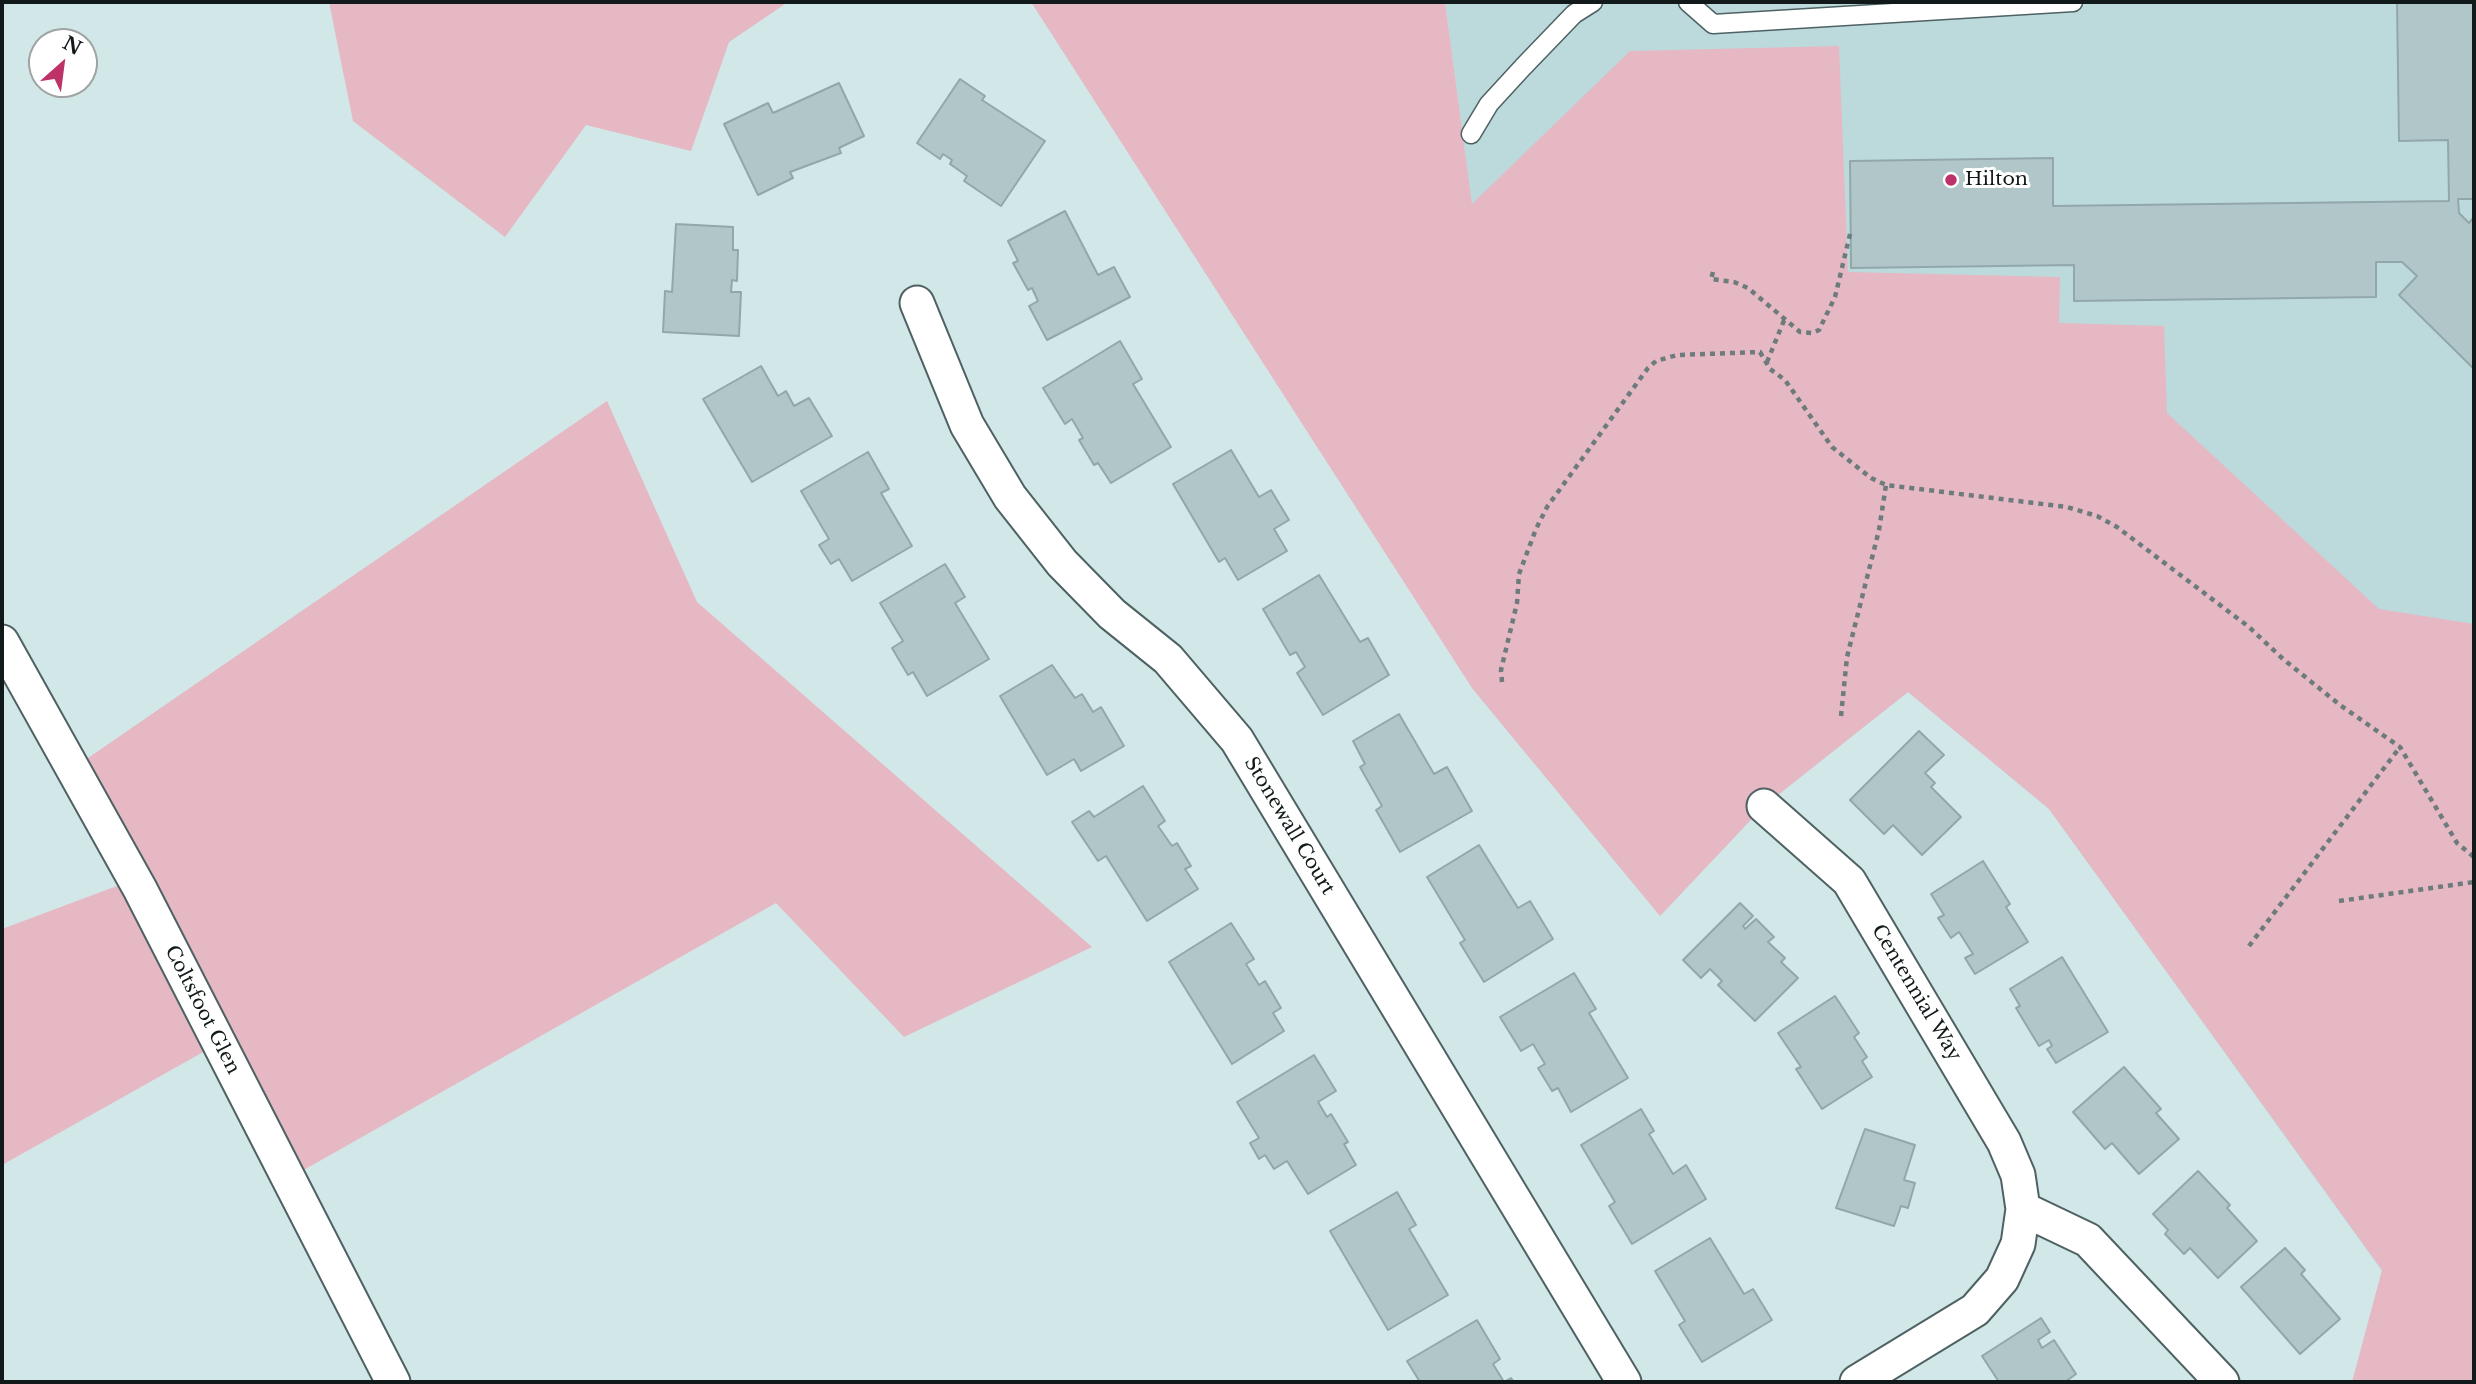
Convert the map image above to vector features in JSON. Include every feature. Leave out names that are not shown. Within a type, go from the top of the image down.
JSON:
[{"type":"street","name":"Stonewall Court","points":[[917,303],[933,348],[967,425],[1010,497],[1062,563],[1112,614],[1168,659],[1237,740],[1543,1243],[1624,1382]]},
{"type":"street","name":"Coltsfoot Glen","points":[[2,642],[140,889],[393,1382]]},
{"type":"street","name":"Centennial Way","points":[[1764,806],[1849,881],[2004,1142],[2018,1175],[2023,1209],[2018,1244],[2002,1279],[1975,1310],[1857,1382]]},
{"type":"street","points":[[2023,1209],[2088,1240],[2222,1382]]},
{"type":"lane","points":[[1471,134],[1489,104],[1523,67],[1574,14],[1593,2]]},
{"type":"lane","points":[[1688,2],[1713,24],[2073,2]]},
{"type":"path","points":[[1713,272],[1711,279],[1734,282],[1748,288],[1804,334],[1819,330],[1835,297],[1851,230]]},
{"type":"path","points":[[1766,363],[1785,318]]},
{"type":"path","points":[[1502,682],[1501,670],[1517,603],[1519,574],[1536,529],[1547,507],[1648,368],[1656,361],[1677,355],[1760,352],[1766,363],[1785,380],[1832,447],[1871,478],[1886,485],[2067,507],[2097,516],[2117,527],[2186,577],[2340,705],[2400,747],[2457,843],[2474,857]]},
{"type":"path","points":[[1840,716],[1847,657],[1879,530],[1886,485]]},
{"type":"path","points":[[2249,946],[2400,747]]},
{"type":"path","points":[[2339,901],[2474,882]]},
{"type":"shaded area","points":[[329,2],[788,2],[729,42],[691,151],[586,125],[505,237],[353,121]]},
{"type":"shaded area","points":[[1031,2],[1445,2],[1472,204],[1630,51],[1839,46],[1848,272],[2060,277],[2059,323],[2164,326],[2167,413],[2379,609],[2474,624],[2474,1382],[2352,1382],[2382,1270],[2049,809],[1908,692],[1764,806],[1660,916],[1472,688]]},
{"type":"shaded area","points":[[1445,2],[2474,2],[2474,1311],[2382,1271],[2049,809],[1908,692],[1764,806],[1660,916],[1472,688],[1514,524]]},
{"type":"shaded area","points":[[607,401],[697,602],[1092,947],[904,1037],[776,903],[293,1176],[221,1042],[2,1165],[2,929],[133,880],[72,769]]},
{"type":"building","name":"Hilton","points":[[2397,2],[2474,2],[2474,199],[2458,199],[2459,213],[2469,223],[2474,217],[2474,369],[2399,295],[2417,276],[2402,262],[2376,262],[2376,297],[2074,301],[2074,265],[1851,268],[1850,161],[2053,158],[2053,206],[2449,201],[2448,140],[2399,141]]},
{"type":"building","points":[[960,79],[985,96],[982,100],[1045,141],[1001,206],[964,181],[967,176],[950,164],[952,160],[943,154],[940,159],[917,143]]},
{"type":"building","points":[[839,83],[864,136],[839,148],[841,153],[790,172],[793,178],[758,195],[724,124],[768,103],[773,113]]},
{"type":"building","points":[[1065,211],[1098,275],[1114,267],[1130,297],[1047,340],[1029,306],[1038,301],[1032,288],[1028,290],[1013,263],[1018,261],[1008,241]]},
{"type":"building","points":[[676,224],[733,227],[733,250],[738,250],[737,281],[732,280],[731,292],[741,292],[739,336],[663,332],[665,291],[672,292]]},
{"type":"building","points":[[1120,341],[1142,379],[1133,384],[1171,447],[1111,483],[1098,463],[1094,465],[1079,440],[1083,438],[1072,419],[1065,424],[1043,388]]},
{"type":"building","points":[[761,366],[778,396],[786,391],[794,406],[809,398],[832,436],[752,482],[703,399]]},
{"type":"building","points":[[1231,450],[1259,497],[1271,490],[1289,520],[1274,529],[1287,551],[1238,580],[1225,558],[1219,562],[1173,484]]},
{"type":"building","points":[[868,452],[889,489],[881,493],[912,546],[852,581],[839,559],[831,564],[819,545],[829,539],[801,491]]},
{"type":"building","points":[[945,564],[965,597],[955,603],[989,659],[927,696],[913,672],[908,675],[892,648],[903,641],[880,603]]},
{"type":"building","points":[[1319,575],[1360,642],[1368,638],[1389,675],[1323,715],[1297,673],[1305,667],[1296,652],[1290,655],[1263,609]]},
{"type":"building","points":[[1052,665],[1075,698],[1082,694],[1093,712],[1101,707],[1124,746],[1081,771],[1074,759],[1047,775],[1000,696]]},
{"type":"building","points":[[1399,714],[1434,774],[1447,767],[1472,811],[1400,852],[1376,810],[1382,806],[1360,767],[1365,764],[1353,741]]},
{"type":"building","points":[[1919,731],[1944,755],[1925,773],[1935,783],[1931,787],[1961,817],[1922,855],[1893,825],[1884,834],[1850,800]]},
{"type":"building","points":[[1143,786],[1165,821],[1158,826],[1172,846],[1177,843],[1191,866],[1185,869],[1198,889],[1147,921],[1106,856],[1098,861],[1072,822],[1089,811],[1094,817]]},
{"type":"building","points":[[1479,845],[1518,908],[1530,901],[1553,939],[1484,982],[1460,943],[1465,940],[1427,877]]},
{"type":"building","points":[[1983,861],[2010,904],[2006,907],[2028,942],[1975,974],[1965,958],[1973,954],[1959,932],[1951,938],[1938,918],[1944,915],[1931,894]]},
{"type":"building","points":[[1740,903],[1753,916],[1743,926],[1745,929],[1756,919],[1774,937],[1768,942],[1785,958],[1781,962],[1798,978],[1755,1021],[1718,985],[1722,981],[1710,969],[1701,978],[1683,960]]},
{"type":"building","points":[[1231,923],[1254,959],[1246,964],[1259,985],[1265,981],[1281,1008],[1273,1013],[1284,1031],[1232,1064],[1169,962]]},
{"type":"building","points":[[2062,957],[2108,1032],[2056,1063],[2047,1049],[2052,1046],[2049,1040],[2039,1046],[2016,1008],[2020,1006],[2010,989]]},
{"type":"building","points":[[1574,973],[1596,1009],[1589,1013],[1628,1078],[1571,1112],[1558,1088],[1552,1091],[1538,1068],[1545,1064],[1533,1044],[1521,1051],[1500,1017]]},
{"type":"building","points":[[1835,996],[1859,1033],[1854,1037],[1867,1057],[1862,1061],[1872,1077],[1822,1109],[1796,1069],[1801,1067],[1778,1033]]},
{"type":"building","points":[[1314,1055],[1336,1091],[1318,1102],[1327,1117],[1331,1114],[1348,1142],[1344,1144],[1356,1165],[1308,1194],[1287,1161],[1274,1169],[1265,1155],[1259,1159],[1250,1143],[1259,1138],[1237,1102]]},
{"type":"building","points":[[2124,1067],[2161,1109],[2156,1113],[2179,1139],[2139,1174],[2112,1143],[2105,1149],[2073,1112]]},
{"type":"building","points":[[1641,1109],[1654,1131],[1649,1134],[1673,1174],[1686,1165],[1706,1199],[1632,1244],[1609,1206],[1615,1202],[1581,1145]]},
{"type":"building","points":[[1865,1129],[1915,1145],[1904,1180],[1915,1183],[1908,1208],[1901,1206],[1894,1226],[1836,1208]]},
{"type":"building","points":[[2198,1171],[2230,1205],[2227,1208],[2257,1241],[2218,1278],[2190,1248],[2184,1254],[2165,1234],[2168,1230],[2153,1214]]},
{"type":"building","points":[[1397,1192],[1416,1225],[1409,1229],[1448,1295],[1388,1330],[1330,1231]]},
{"type":"building","points":[[1710,1238],[1744,1294],[1753,1289],[1772,1320],[1702,1362],[1679,1325],[1685,1321],[1655,1271]]},
{"type":"building","points":[[2285,1248],[2305,1270],[2301,1274],[2340,1319],[2300,1354],[2241,1287]]},
{"type":"building","points":[[2041,1318],[2050,1332],[2038,1340],[2042,1348],[2054,1340],[2076,1374],[2065,1382],[1999,1382],[1982,1356]]},
{"type":"building","points":[[1477,1320],[1500,1359],[1493,1364],[1504,1382],[1420,1382],[1407,1361]]},
{"type":"place","name":"Hilton","points":[[1951,180]]}]
